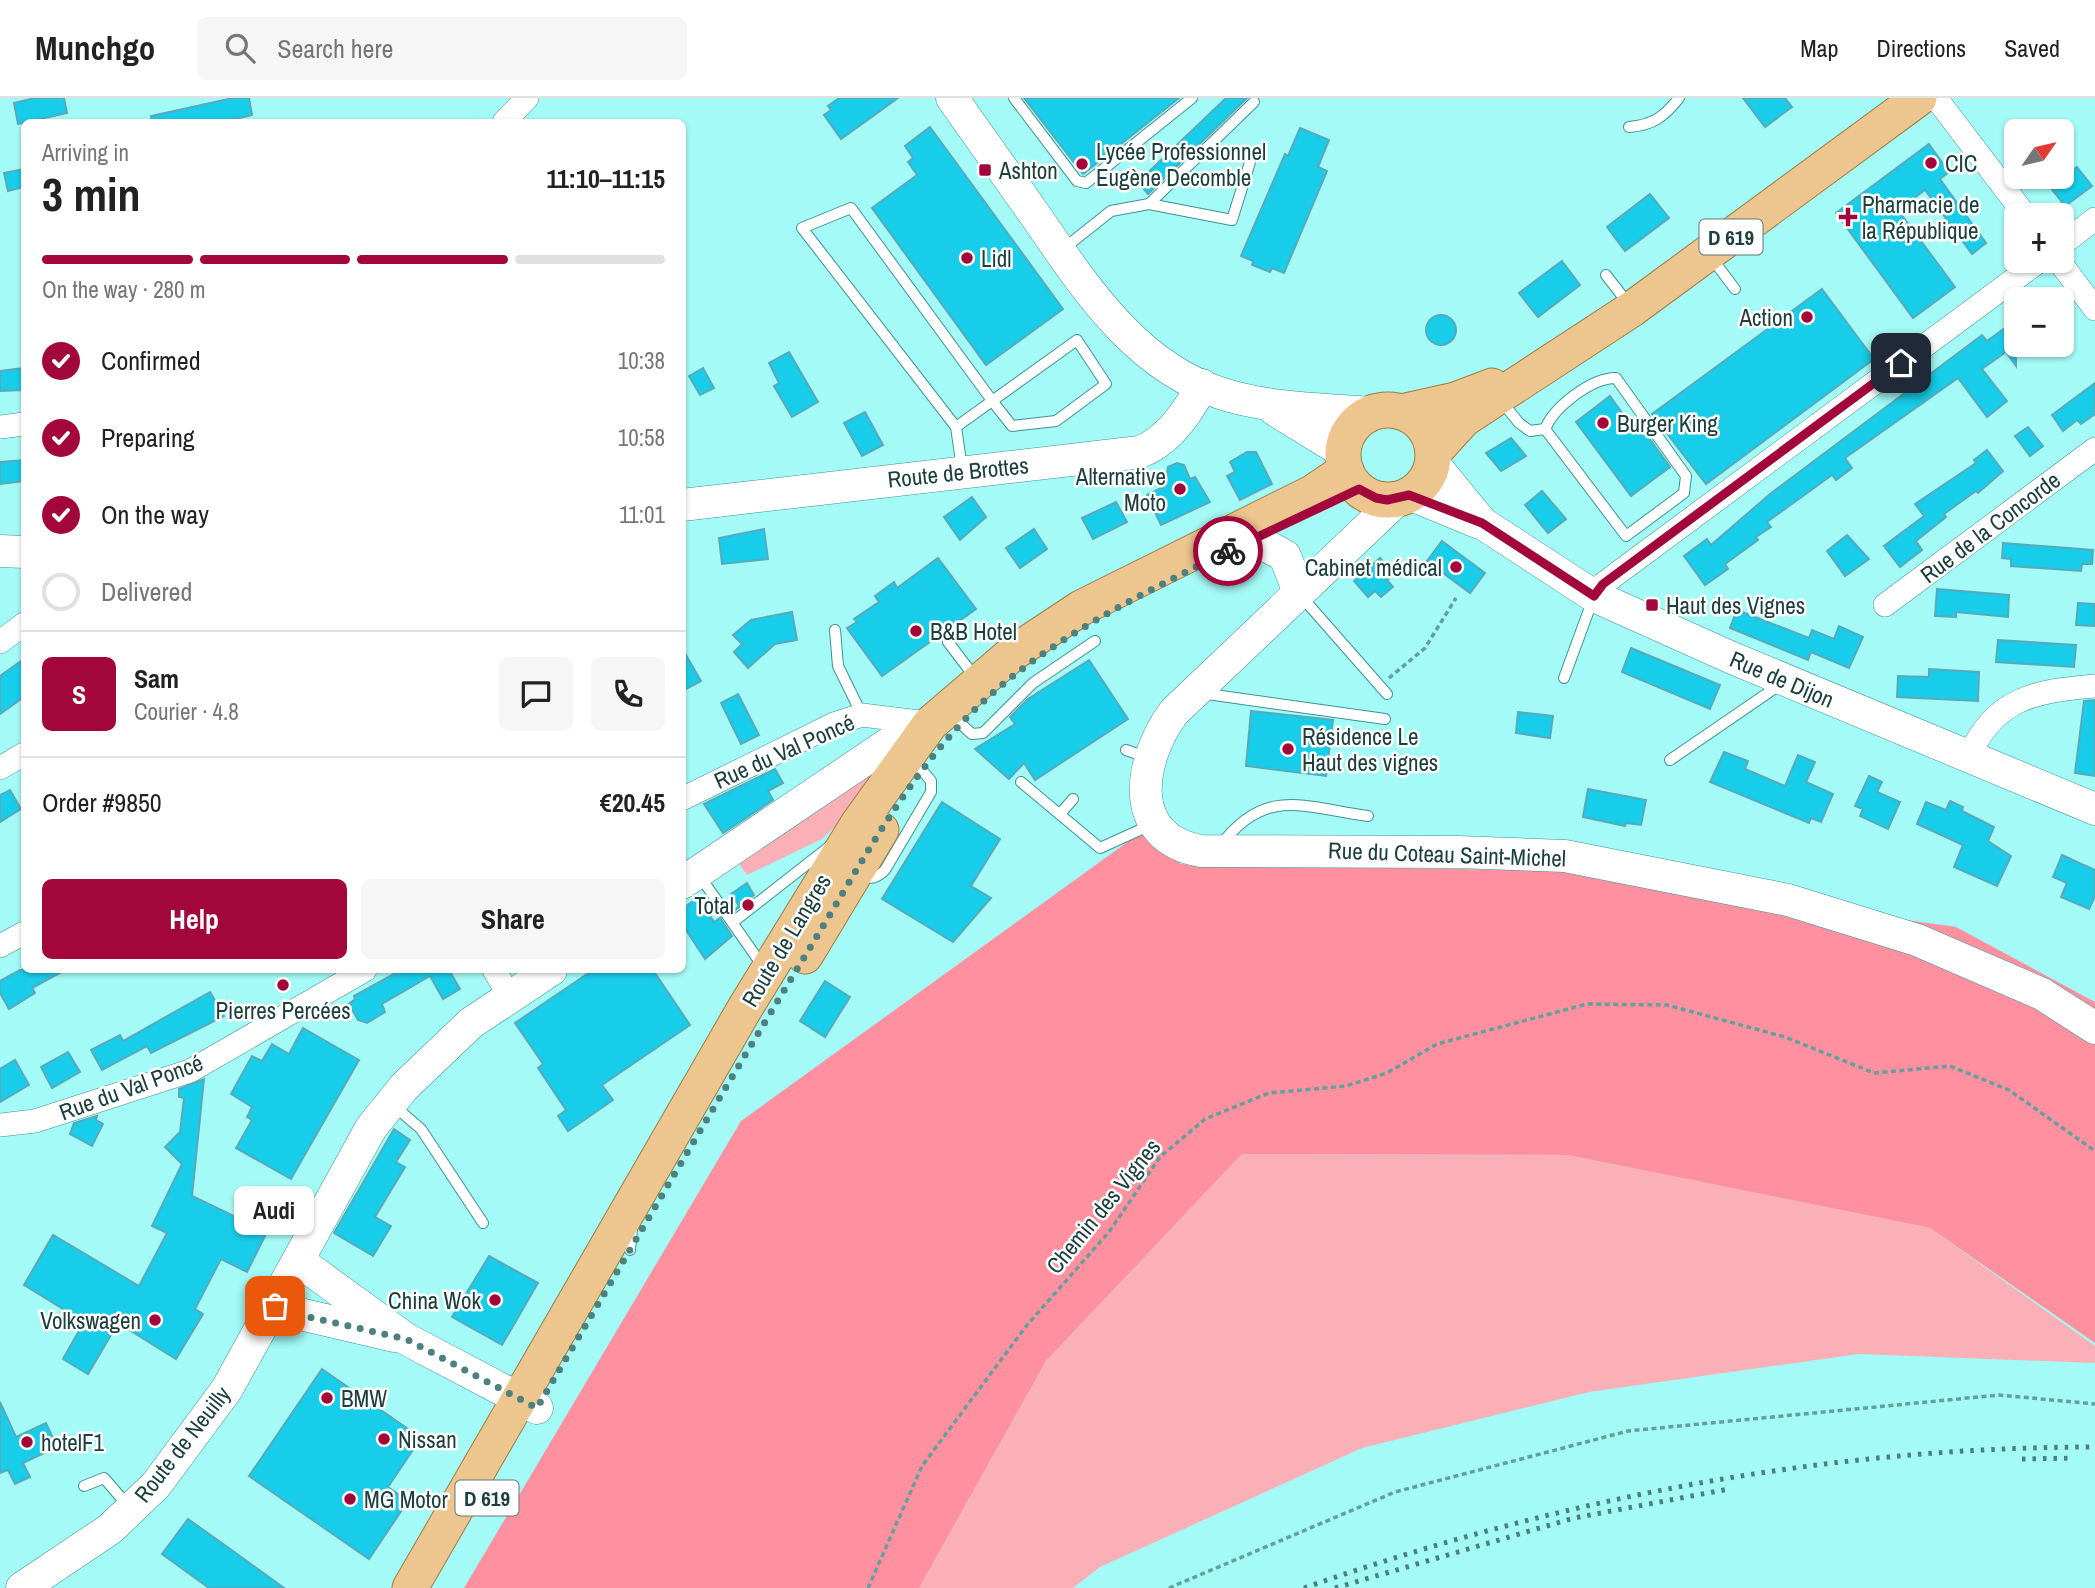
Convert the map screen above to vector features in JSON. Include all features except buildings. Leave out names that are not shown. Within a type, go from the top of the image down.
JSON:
[{"type":"main road","name":"D 619","points":[[1386,413],[1455,400],[1539,369],[1632,309],[1919,98]]},
{"type":"main road","points":[[1432,458],[1429,435],[1421,424],[1386,413],[1349,432],[1371,483],[1425,480],[1432,458],[1464,419],[1539,369]]},
{"type":"main road","name":"Route de Langres","points":[[915,779],[945,719],[1085,626],[1254,539],[1371,483]]},
{"type":"main road","name":"Route de Langres","points":[[529,1404],[666,1146],[767,972],[845,867],[868,829],[945,719],[1013,653],[1081,608],[1312,492],[1371,483]]},
{"type":"main road","name":"D 619","points":[[868,829],[915,779]]},
{"type":"main road","name":"D 619","points":[[417,1587],[529,1404],[630,1250],[845,867]]},
{"type":"street","points":[[507,119],[527,98]]},
{"type":"street","points":[[1936,98],[2016,203]]},
{"type":"street","points":[[957,100],[1060,251],[1124,333],[1160,363],[1221,394],[1267,405],[1386,413]]},
{"type":"street","points":[[2074,235],[2095,219]]},
{"type":"street","points":[[1594,596],[1603,584],[2023,273]]},
{"type":"street","points":[[2068,273],[2095,309]]},
{"type":"street","name":"Route de Brottes","points":[[686,505],[1140,452],[1156,446],[1195,398],[1202,385]]},
{"type":"street","name":"Rue de Dijon","points":[[1267,405],[1371,483],[1482,523],[1594,596],[1786,681],[2095,809]]},
{"type":"street","points":[[0,427],[21,424]]},
{"type":"street","name":"Rue de la Concorde","points":[[1885,605],[2095,449]]},
{"type":"street","name":"Rue de Dijon","points":[[1432,458],[1482,523]]},
{"type":"street","name":"Rue du Coteau Saint-Michel","points":[[1371,483],[1360,534],[1194,692],[1137,754],[1144,779],[1145,797],[1155,822],[1179,847],[1216,851],[1458,852],[1564,856],[1788,900],[1917,940],[2042,994],[2095,1028]]},
{"type":"street","points":[[1254,539],[1285,556],[1299,593]]},
{"type":"street","points":[[0,551],[21,552]]},
{"type":"street","points":[[0,642],[21,626]]},
{"type":"street","points":[[1969,757],[1981,732],[1996,713],[2010,704],[2049,692],[2095,686]]},
{"type":"street","name":"Rue du Val Poncé","points":[[686,797],[834,724],[862,715],[945,719]]},
{"type":"street","points":[[690,878],[900,736],[945,719]]},
{"type":"street","points":[[0,768],[21,756]]},
{"type":"street","points":[[0,946],[21,935]]},
{"type":"street","name":"Rue du Val Poncé","points":[[0,1125],[35,1121],[190,1071],[360,973]]},
{"type":"street","points":[[496,973],[510,996]]},
{"type":"street","name":"Route de Neuilly","points":[[22,1588],[110,1529],[156,1485],[227,1389],[300,1262],[372,1128],[391,1103],[432,1056],[471,1023],[546,973]]},
{"type":"street","points":[[300,1262],[406,1339],[529,1404]]},
{"type":"street","points":[[275,1306],[309,1317],[406,1339]]},
{"type":"lane","points":[[1013,98],[1077,181],[1086,183],[1192,98]]},
{"type":"lane","points":[[1629,127],[1651,125],[1668,113],[1679,98]]},
{"type":"lane","points":[[1149,204],[1254,102]]},
{"type":"lane","points":[[1060,251],[1111,211],[1149,204],[1232,220],[1251,159]]},
{"type":"lane","points":[[956,427],[993,402],[1077,340],[1106,384],[1056,421],[1012,426],[993,402],[851,208],[802,228],[956,427],[962,471]]},
{"type":"lane","points":[[1708,253],[1735,289]]},
{"type":"lane","points":[[1606,275],[1632,309]]},
{"type":"lane","points":[[1602,378],[1616,378],[1686,476],[1684,493],[1626,536],[1545,429],[1550,415],[1602,378]]},
{"type":"lane","points":[[1498,397],[1518,423],[1530,431],[1545,429]]},
{"type":"lane","points":[[1299,593],[1383,690]]},
{"type":"lane","points":[[1564,678],[1594,596]]},
{"type":"lane","points":[[835,630],[838,666],[862,715]]},
{"type":"lane","points":[[945,719],[972,734],[983,733],[1033,683],[1095,641]]},
{"type":"lane","points":[[948,642],[981,685]]},
{"type":"lane","points":[[1670,760],[1786,681]]},
{"type":"lane","points":[[1194,692],[1385,719]]},
{"type":"lane","points":[[845,867],[869,879],[878,877],[886,870],[932,792],[931,781],[915,779]]},
{"type":"lane","points":[[1021,782],[1100,848],[1155,822]]},
{"type":"lane","points":[[1060,814],[1073,799]]},
{"type":"lane","points":[[1216,851],[1236,824],[1256,810],[1278,804],[1368,816]]},
{"type":"lane","points":[[733,922],[868,829]]},
{"type":"lane","points":[[690,878],[733,922],[767,972]]},
{"type":"lane","points":[[391,1103],[421,1129],[482,1223]]},
{"type":"lane","points":[[630,1250],[632,1224],[667,1166],[666,1146]]},
{"type":"lane","points":[[84,1486],[104,1478],[131,1509]]},
{"type":"path","points":[[1383,690],[1425,648],[1456,598]]},
{"type":"path","name":"Chemin des Vignes","points":[[868,1588],[922,1465],[1027,1325],[1109,1232],[1160,1157],[1205,1119],[1269,1093],[1346,1086],[1387,1073],[1437,1044],[1587,1004],[1667,1005],[1785,1037],[1874,1073],[1950,1066],[2009,1090],[2095,1151]]},
{"type":"path","points":[[1169,1588],[1395,1492],[1628,1430],[1999,1395],[2095,1404]]},
{"type":"shaded area","points":[[891,749],[866,797],[822,839],[747,875],[736,860]]},
{"type":"shaded area","points":[[1144,830],[1181,864],[1563,871],[1956,927],[2095,1002],[2095,1343],[1930,1228],[1568,1155],[1242,1154],[1046,1361],[919,1588],[464,1588],[741,1121]]},
{"type":"shaded area","points":[[1242,1154],[1568,1155],[1930,1228],[2095,1346],[2095,1363],[1859,1354],[1589,1392],[1362,1448],[1100,1567],[1073,1588],[919,1588],[1046,1361]]},
{"type":"railway","points":[[1304,1588],[1496,1528],[1693,1484],[1793,1468],[1894,1457],[1994,1449],[2095,1447]]},
{"type":"railway","points":[[2022,1459],[2074,1458]]},
{"type":"railway","points":[[1335,1588],[1574,1518],[1729,1489]]},
{"type":"way so far","points":[[275,1306],[309,1317],[406,1339],[537,1408],[727,1083],[878,834],[946,739],[989,696],[1054,646],[1085,626],[1228,551]]},
{"type":"place","name":"CIC","points":[[1931,163]]},
{"type":"place","name":"Lycée Professionnel Eugène Decomble","points":[[1082,164]]},
{"type":"place","name":"Ashton","points":[[985,170]]},
{"type":"place","name":"Pharmacie de la République","points":[[1848,217]]},
{"type":"place","name":"Lidl","points":[[967,258]]},
{"type":"place","name":"Action","points":[[1807,317]]},
{"type":"place","name":"Burger King","points":[[1603,423]]},
{"type":"place","name":"Alternative Moto","points":[[1180,489]]},
{"type":"place","name":"Cabinet médical","points":[[1456,567]]},
{"type":"place","name":"Haut des Vignes","points":[[1652,605]]},
{"type":"place","name":"B&B Hotel","points":[[916,631]]},
{"type":"place","name":"Résidence Le Haut des vignes","points":[[1288,749]]},
{"type":"place","name":"Total","points":[[748,905]]},
{"type":"place","name":"Pierres Percées","points":[[283,985]]},
{"type":"place","name":"China Wok","points":[[495,1300]]},
{"type":"place","name":"Audi","points":[[275,1306]]},
{"type":"place","name":"Volkswagen","points":[[155,1320]]},
{"type":"place","name":"BMW","points":[[327,1398]]},
{"type":"place","name":"Nissan","points":[[384,1439]]},
{"type":"place","name":"hotelF1","points":[[27,1442]]},
{"type":"place","name":"MG Motor","points":[[350,1499]]},
{"type":"route","points":[[1228,551],[1359,489],[1376,498],[1387,500],[1409,495],[1482,523],[1594,596],[1603,584],[1901,363]]}]
